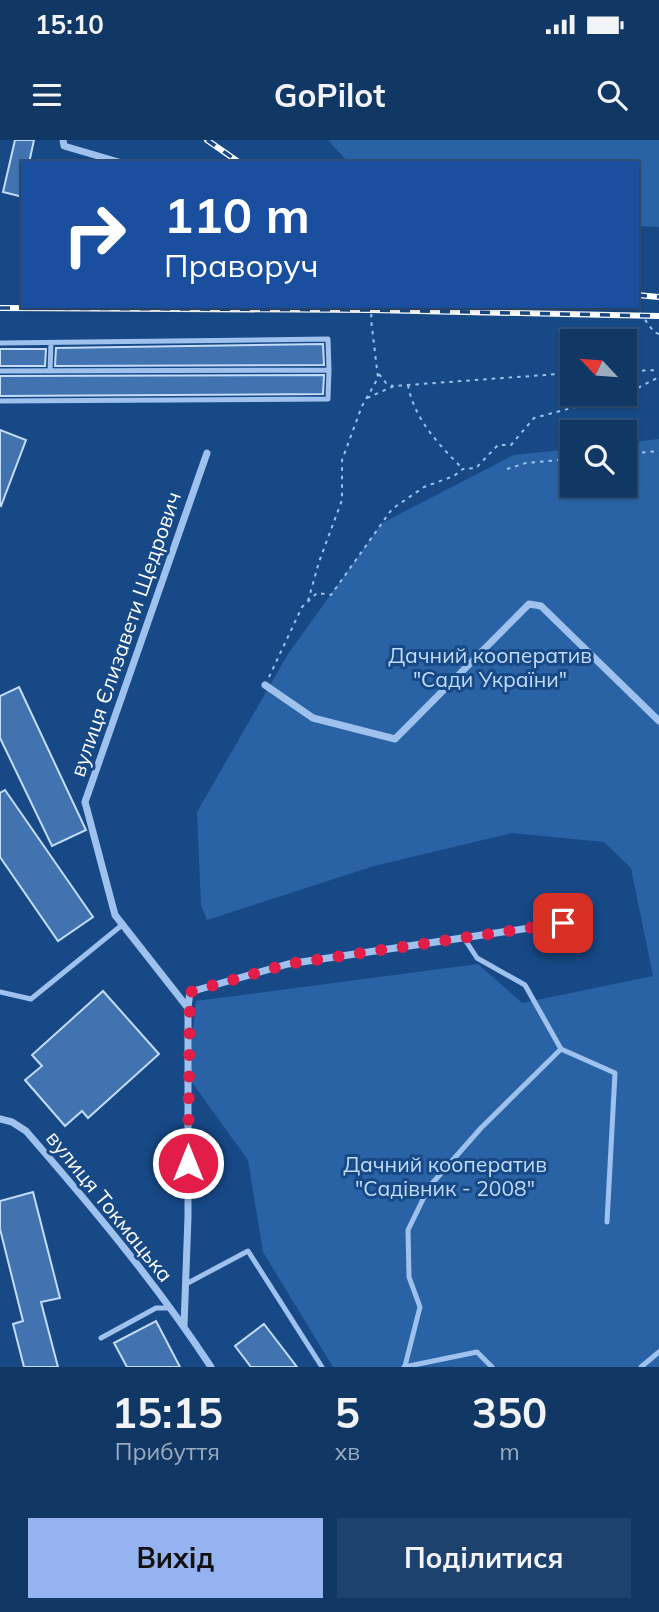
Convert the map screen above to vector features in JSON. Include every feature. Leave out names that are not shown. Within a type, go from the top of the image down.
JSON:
[{"type":"street","points":[[63,140],[64,146],[115,161]]},
{"type":"street","name":"вулиця Єлизавети Щедрович","points":[[188,1008],[115,915],[85,802],[206,453]]},
{"type":"street","points":[[265,685],[313,718],[395,739],[528,604],[541,606],[659,721]]},
{"type":"street","points":[[211,1367],[184,1326],[190,992],[288,964],[563,923]]},
{"type":"street","name":"вулиця Токмацька","points":[[0,1119],[12,1122],[26,1131],[108,1225],[184,1326]]},
{"type":"lane","points":[[0,343],[328,339],[329,370],[328,399],[0,401]]},
{"type":"lane","points":[[50,371],[51,343]]},
{"type":"lane","points":[[0,371],[329,370]]},
{"type":"lane","points":[[0,992],[32,999],[122,925]]},
{"type":"lane","points":[[464,937],[477,958],[525,985],[561,1049],[615,1073],[607,1222]]},
{"type":"lane","points":[[492,1367],[477,1352],[404,1367],[420,1307],[409,1278],[408,1230],[429,1186],[481,1128],[561,1049]]},
{"type":"lane","points":[[186,1284],[248,1251],[321,1367]]},
{"type":"lane","points":[[101,1338],[156,1308],[171,1308]]},
{"type":"lane","points":[[641,1367],[659,1352]]},
{"type":"path","points":[[307,602],[342,500],[342,460],[366,399],[378,378],[372,308]]},
{"type":"path","points":[[636,308],[654,332],[659,334]]},
{"type":"path","points":[[637,371],[659,370]]},
{"type":"path","points":[[377,372],[386,383],[394,386],[560,374]]},
{"type":"path","points":[[265,685],[302,607],[317,593],[331,595],[392,509],[424,486],[454,476],[463,469],[476,468],[498,444],[510,445],[534,418],[628,393],[659,377]]},
{"type":"path","points":[[366,399],[394,386]]},
{"type":"path","points":[[408,386],[411,403],[436,442],[463,469]]},
{"type":"path","points":[[637,453],[659,451]]},
{"type":"path","points":[[507,469],[526,463],[560,460]]},
{"type":"green space","points":[[328,140],[659,140],[659,227],[639,226],[639,161],[347,161]]},
{"type":"green space","points":[[659,439],[659,1367],[333,1367],[263,1252],[248,1160],[188,1077],[196,1001],[478,964],[522,1003],[653,976],[631,868],[604,842],[512,833],[374,866],[207,920],[201,905],[197,812],[288,654],[382,523],[514,455],[560,450],[560,497],[637,497],[637,442]]},
{"type":"building","points":[[15,140],[34,140],[29,161],[21,161],[21,196],[3,192]]},
{"type":"building","points":[[323,344],[324,365],[55,366],[56,348]]},
{"type":"building","points":[[0,349],[46,349],[45,366],[0,366]]},
{"type":"building","points":[[324,375],[323,394],[0,396],[0,376]]},
{"type":"building","points":[[0,430],[26,440],[1,506],[0,505]]},
{"type":"building","points":[[19,687],[86,830],[52,846],[0,738],[0,696]]},
{"type":"building","points":[[5,790],[93,917],[58,941],[0,857],[0,793]]},
{"type":"building","points":[[103,991],[159,1054],[88,1118],[82,1111],[65,1126],[25,1080],[42,1066],[32,1055]]},
{"type":"building","points":[[33,1192],[60,1298],[41,1302],[58,1367],[24,1367],[13,1324],[23,1321],[0,1229],[0,1201]]},
{"type":"building","points":[[156,1321],[180,1367],[127,1367],[114,1343]]},
{"type":"building","points":[[264,1324],[297,1367],[251,1367],[235,1346]]},
{"type":"railway","points":[[207,140],[237,161]]},
{"type":"railway","points":[[639,295],[659,297]]},
{"type":"railway","points":[[0,308],[371,310],[659,316]]},
{"type":"route","points":[[188,1163],[190,992],[288,964],[563,923]]},
{"type":"park label","name":"Дачний кооператив \"Сади України\"","points":[[490,667]]},
{"type":"park label","name":"Дачний кооператив \"Садівник - 2008\"","points":[[445,1176]]}]
